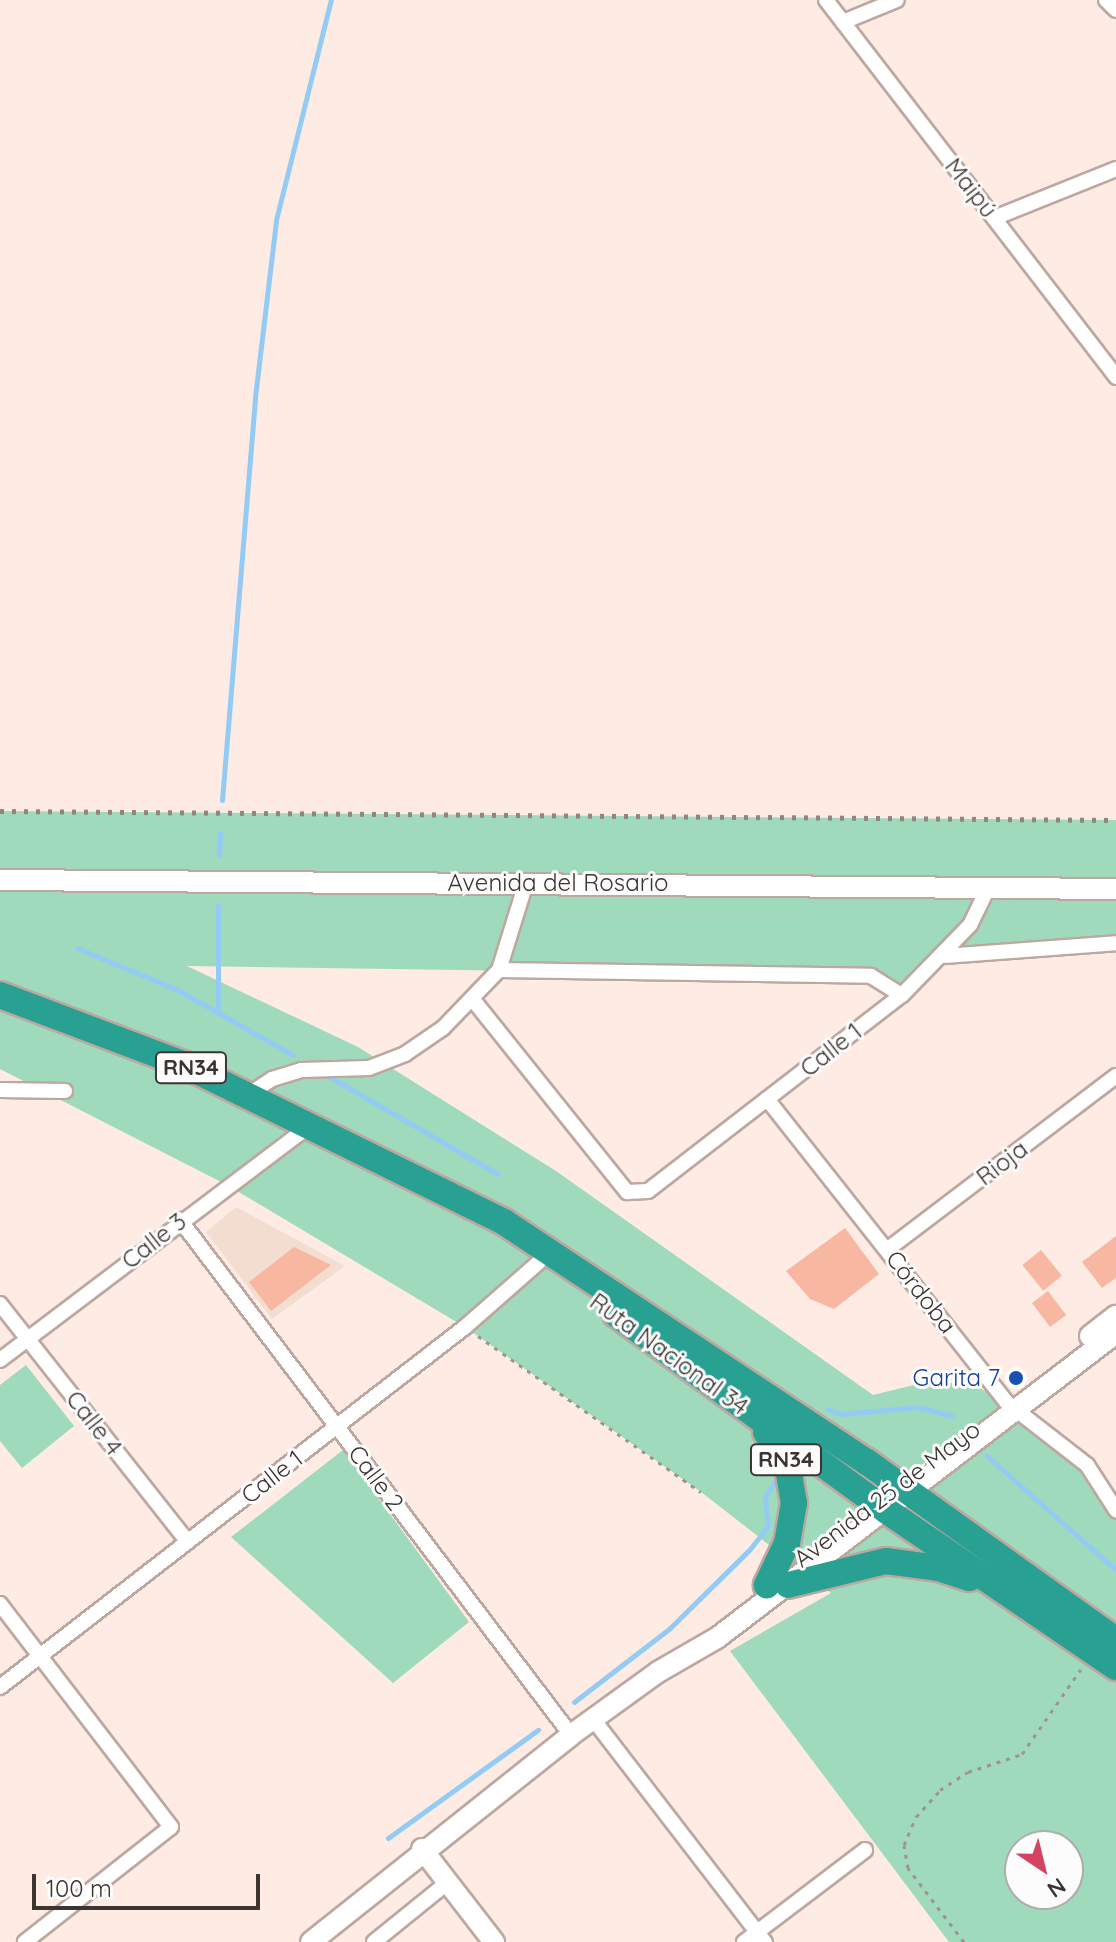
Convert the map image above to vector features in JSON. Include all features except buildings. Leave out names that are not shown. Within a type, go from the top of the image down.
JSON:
[{"type":"highway","name":"Ruta Nacional 34","points":[[0,995],[119,1037],[249,1094],[554,1252],[905,1489],[1109,1654]]},
{"type":"highway","name":"Ruta Nacional 34","points":[[375,1157],[539,1262],[1002,1591],[1109,1654]]},
{"type":"highway","name":"RN34","points":[[692,1371],[765,1432],[787,1463],[791,1523],[777,1585],[831,1571],[897,1562],[938,1568],[1002,1591]]},
{"type":"main road","name":"Avenida del Rosario","points":[[0,880],[1116,889]]},
{"type":"main road","name":"Avenida 25 de Mayo","points":[[311,1942],[422,1849],[571,1735],[882,1507],[1011,1406],[1116,1316]]},
{"type":"main road","name":"Avenida 25 de Mayo","points":[[1011,1406],[1116,1333]]},
{"type":"main road","points":[[422,1849],[494,1942]]},
{"type":"street","name":"Maipú","points":[[826,0],[1116,377]]},
{"type":"street","points":[[843,22],[897,0]]},
{"type":"street","points":[[1106,0],[1116,10]]},
{"type":"street","points":[[994,218],[1116,169]]},
{"type":"street","points":[[249,1094],[272,1079],[301,1070],[369,1068],[405,1054],[474,1001],[499,970],[526,883]]},
{"type":"street","name":"Calle 1","points":[[474,1001],[627,1192],[648,1191],[902,995],[945,956],[970,925],[989,886]]},
{"type":"street","points":[[945,956],[1116,943]]},
{"type":"street","points":[[499,970],[871,976],[902,995]]},
{"type":"street","name":"Rioja","points":[[888,1249],[1116,1076]]},
{"type":"street","points":[[0,1090],[65,1091]]},
{"type":"street","name":"Córdoba","points":[[767,1099],[1011,1406],[1087,1465],[1116,1510]]},
{"type":"street","name":"Calle 3","points":[[0,1360],[180,1220],[311,1125]]},
{"type":"street","name":"Calle 2","points":[[180,1220],[571,1735]]},
{"type":"street","name":"Calle 1","points":[[0,1687],[465,1327],[539,1262]]},
{"type":"street","name":"Calle 4","points":[[0,1304],[188,1542]]},
{"type":"street","points":[[0,1604],[171,1827],[25,1942]]},
{"type":"street","points":[[593,1719],[761,1937]]},
{"type":"street","points":[[744,1942],[761,1937],[865,1850]]},
{"type":"street","points":[[374,1942],[448,1882]]},
{"type":"path","points":[[465,1327],[701,1492]]},
{"type":"path","points":[[964,1942],[908,1868],[904,1845],[916,1817],[940,1790],[968,1772],[1022,1754],[1109,1654]]},
{"type":"shaded area","points":[[236,1207],[345,1266],[272,1319],[206,1232]]},
{"type":"green space","points":[[0,811],[1116,820],[1116,943],[945,956],[902,995],[871,976],[187,966],[358,1047],[556,1171],[873,1395],[926,1382],[972,1384],[1006,1402],[1116,1316],[1016,1411],[1087,1465],[1116,1510],[1116,1942],[949,1942],[730,1651],[831,1593],[701,1492],[465,1327],[227,1185],[0,1069]]},
{"type":"green space","points":[[26,1365],[74,1426],[22,1468],[0,1441],[0,1385]]},
{"type":"green space","points":[[343,1450],[469,1622],[393,1683],[231,1537]]},
{"type":"waterway","points":[[222,800],[255,397],[276,220],[331,0]]},
{"type":"waterway","points":[[219,855],[220,833]]},
{"type":"waterway","points":[[218,905],[218,1011]]},
{"type":"waterway","points":[[77,948],[178,990],[293,1055]]},
{"type":"waterway","points":[[328,1076],[498,1174]]},
{"type":"waterway","points":[[827,1409],[841,1414],[919,1407],[952,1416]]},
{"type":"waterway","points":[[987,1456],[1116,1570]]},
{"type":"waterway","points":[[574,1702],[670,1628],[750,1549],[768,1526],[765,1497],[774,1483]]},
{"type":"waterway","points":[[388,1838],[538,1730]]},
{"type":"railway","points":[[0,811],[1116,820]]},
{"type":"place","name":"Garita 7","points":[[1016,1378]]}]
